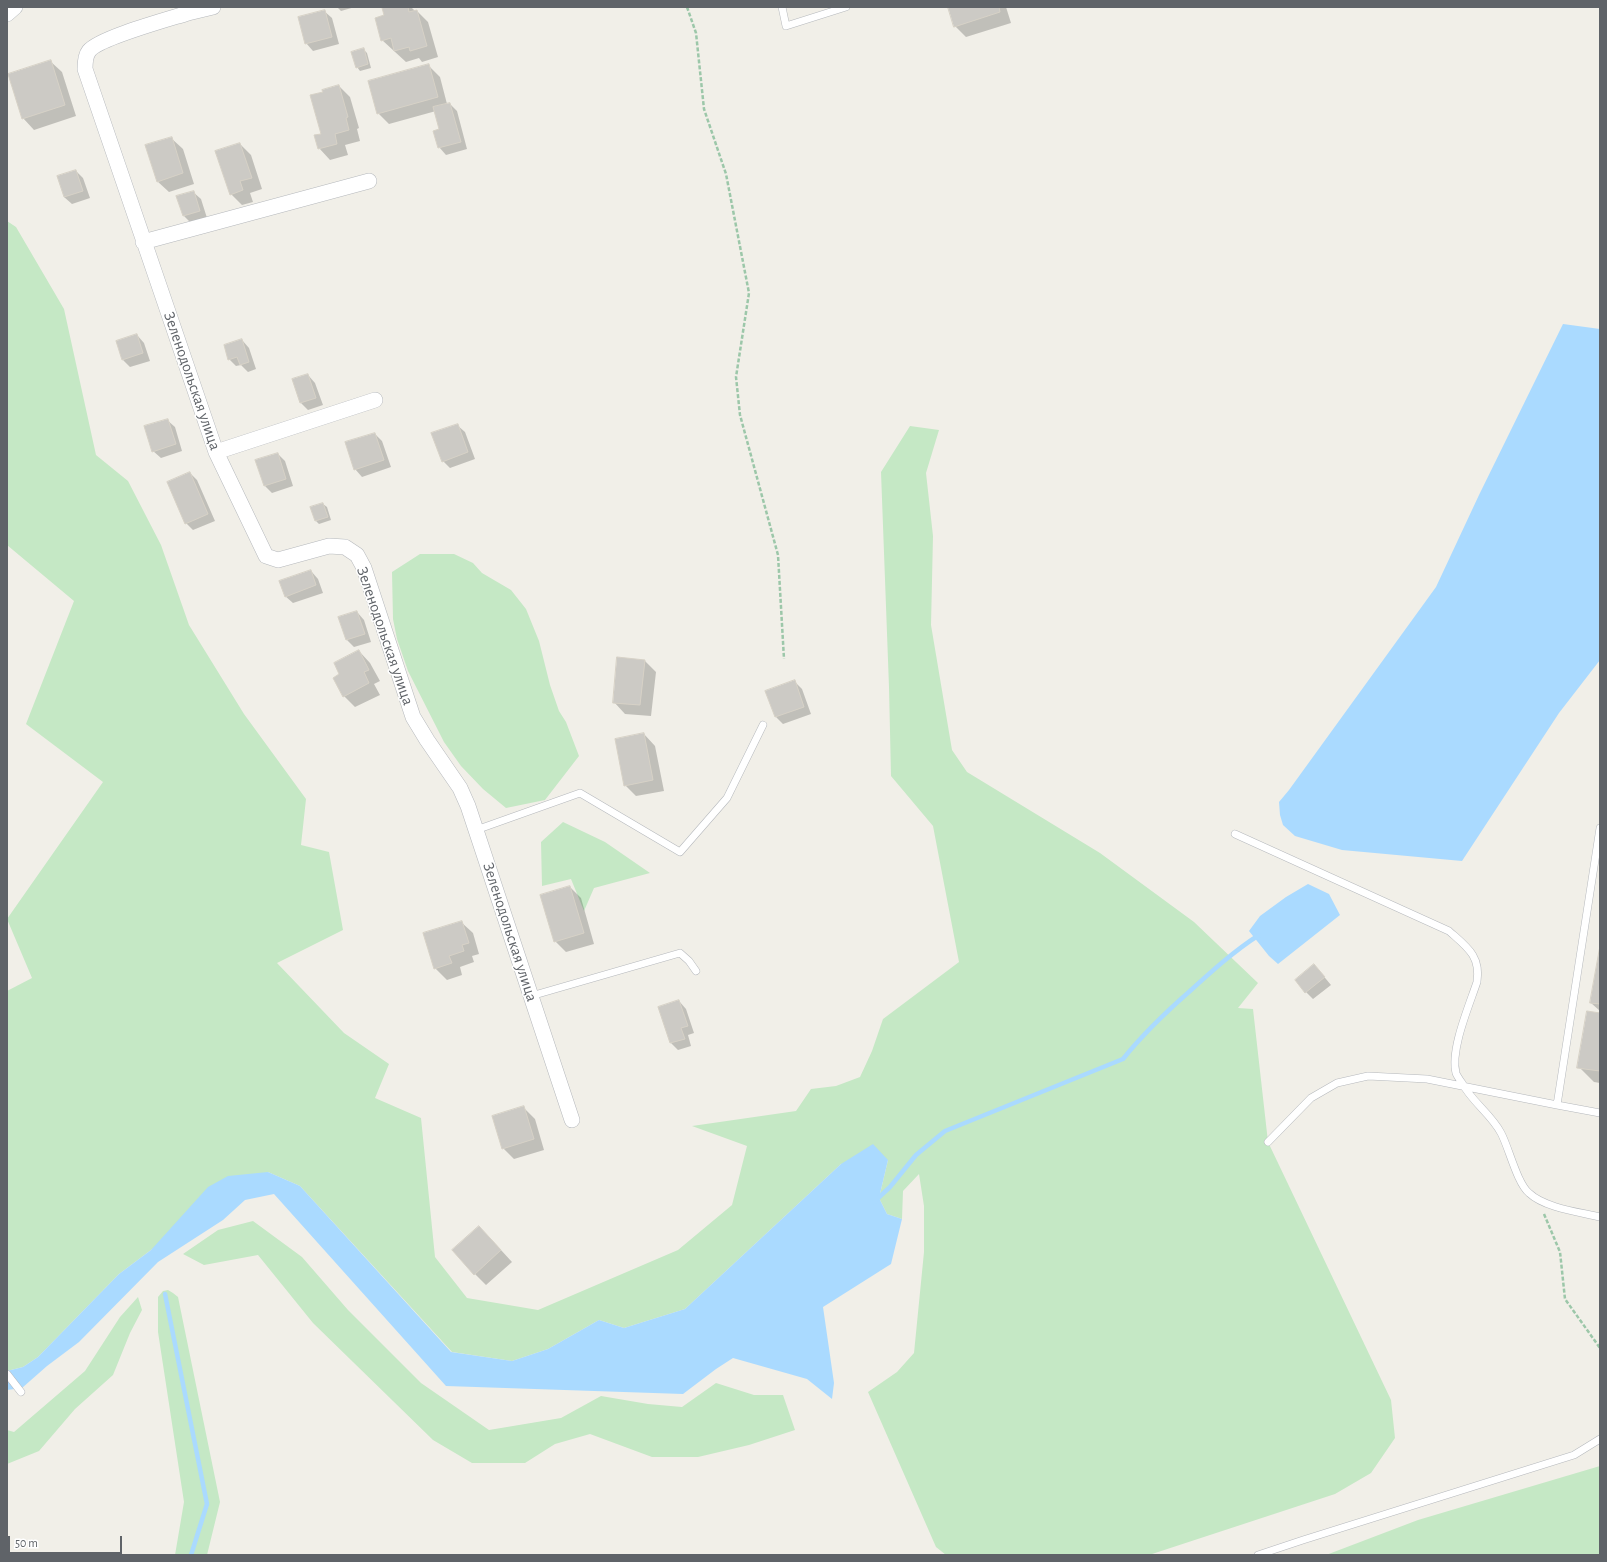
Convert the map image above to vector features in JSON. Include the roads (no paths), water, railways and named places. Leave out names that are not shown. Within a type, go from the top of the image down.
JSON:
[{"type":"street","points":[[7,14],[15,7]]},
{"type":"street","name":"Зеленодольская улица","points":[[213,7],[187,10],[113,37],[96,45],[89,51],[85,69],[216,452],[266,556],[278,560],[329,546],[346,547],[357,555],[364,568],[389,640],[402,686],[413,717],[460,788],[468,806],[572,1120]]},
{"type":"street","points":[[143,242],[369,181]]},
{"type":"street","points":[[216,452],[375,400]]},
{"type":"lane","points":[[782,7],[786,26],[846,7]]},
{"type":"lane","points":[[476,830],[580,794],[680,852],[727,798],[763,725]]},
{"type":"lane","points":[[1557,1105],[1600,828]]},
{"type":"lane","points":[[1234,834],[1449,931],[1470,949],[1476,962],[1478,972],[1477,982],[1455,1051],[1456,1073],[1463,1087],[1487,1114],[1501,1133],[1520,1180],[1528,1193],[1553,1205],[1600,1217]]},
{"type":"lane","points":[[531,996],[680,953],[689,961],[696,971]]},
{"type":"lane","points":[[1268,1142],[1311,1098],[1337,1083],[1368,1076],[1427,1079],[1600,1112]]},
{"type":"lane","points":[[7,1374],[21,1392]]},
{"type":"lane","points":[[1258,1555],[1574,1455],[1600,1439]]},
{"type":"water","points":[[1563,324],[1600,329],[1600,660],[1559,713],[1462,861],[1342,850],[1295,836],[1283,825],[1280,815],[1279,802],[1436,587],[1479,495]]},
{"type":"water","points":[[1308,884],[1329,894],[1340,915],[1278,964],[1269,956],[1249,931],[1260,916],[1286,897]]},
{"type":"water","points":[[873,1144],[888,1160],[879,1198],[887,1214],[902,1219],[891,1264],[823,1307],[834,1383],[832,1399],[807,1379],[733,1358],[683,1394],[446,1386],[274,1194],[245,1200],[223,1220],[158,1262],[79,1342],[47,1366],[22,1388],[7,1390],[7,1371],[23,1367],[38,1357],[119,1274],[151,1250],[208,1187],[228,1176],[268,1172],[300,1186],[451,1352],[512,1361],[548,1349],[599,1320],[624,1328],[685,1309],[841,1164]]},
{"type":"waterway","points":[[874,1202],[890,1187],[916,1155],[945,1131],[1123,1059],[1172,1007],[1223,962],[1259,935]]},
{"type":"waterway","points":[[165,1294],[207,1504],[191,1555]]}]
